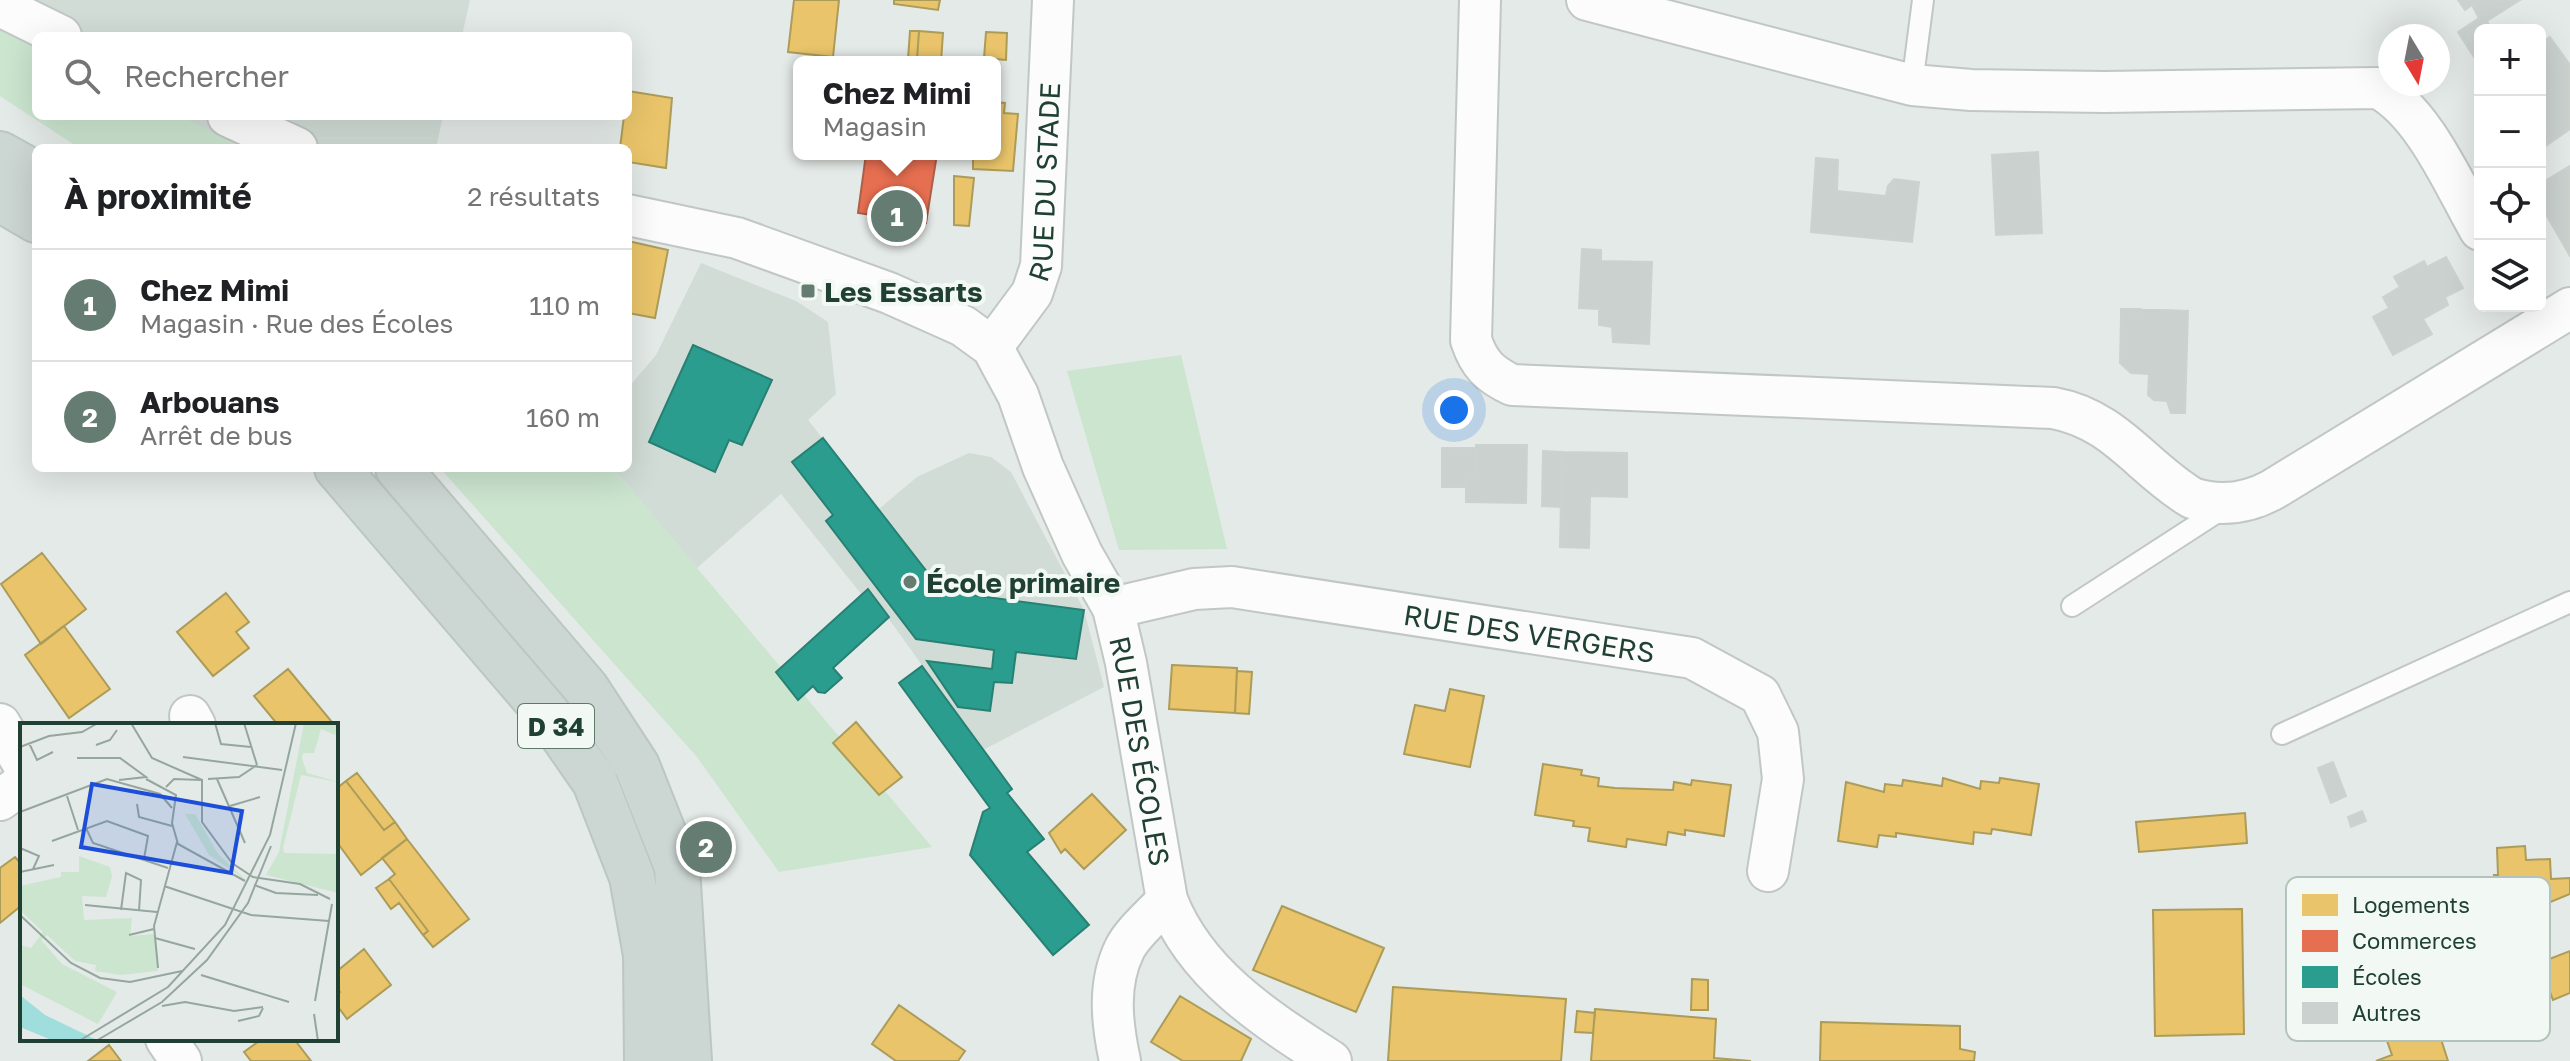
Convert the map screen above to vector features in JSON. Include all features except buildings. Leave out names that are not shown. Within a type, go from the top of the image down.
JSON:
[{"type":"main road","points":[[0,154],[32,172]]},
{"type":"main road","points":[[0,199],[32,218]]},
{"type":"main road","name":"D 34","points":[[340,472],[547,713],[595,782],[632,877],[646,955],[647,1061]]},
{"type":"main road","name":"D 34","points":[[401,472],[586,688],[637,766],[677,867],[689,1061]]},
{"type":"street","name":"RUE DU STADE","points":[[992,347],[1032,293],[1041,266],[1053,0]]},
{"type":"street","points":[[1480,0],[1471,340],[1478,360],[1492,376],[1512,385],[2067,410],[2081,413],[2101,424],[2192,498],[2208,503],[2232,503],[2255,499],[2272,490],[2543,313]]},
{"type":"street","points":[[1587,0],[1912,85],[1971,90],[2090,92],[2378,88],[2397,98],[2414,117],[2474,220]]},
{"type":"street","points":[[0,6],[53,32]]},
{"type":"street","points":[[237,120],[288,144]]},
{"type":"street","name":"RUE DES ÉCOLES","points":[[632,216],[737,238],[764,247],[889,293],[963,326],[992,347],[1018,395],[1043,467],[1082,554],[1113,608],[1126,663],[1167,900],[1177,925],[1212,972],[1274,1024],[1331,1061]]},
{"type":"street","name":"RUE DES VERGERS","points":[[1113,608],[1194,589],[1232,587],[1692,658],[1760,695],[1778,732],[1783,779],[1768,871]]},
{"type":"street","points":[[0,724],[20,759]]},
{"type":"street","points":[[0,800],[20,785]]},
{"type":"street","points":[[1120,1061],[1112,1021],[1114,988],[1125,948],[1167,900]]},
{"type":"street","points":[[167,1041],[181,1061]]},
{"type":"lane","points":[[1912,85],[1923,0]]},
{"type":"lane","points":[[2072,606],[2232,503]]},
{"type":"lane","points":[[2282,734],[2570,602]]},
{"type":"shaded area","points":[[0,0],[470,0],[463,32],[32,32]]},
{"type":"shaded area","points":[[187,120],[442,120],[437,144],[235,144]]},
{"type":"shaded area","points":[[701,263],[796,301],[828,322],[836,394],[808,420],[879,509],[917,477],[969,453],[991,457],[1011,472],[1084,610],[1104,687],[983,750],[868,590],[862,595],[781,494],[697,568],[616,472],[632,472],[632,383],[656,355]]},
{"type":"green space","points":[[0,26],[32,42],[32,117],[0,96]]},
{"type":"green space","points":[[36,120],[187,120],[235,144],[73,144]]},
{"type":"green space","points":[[1181,355],[1227,549],[1119,550],[1067,371]]},
{"type":"green space","points":[[444,472],[616,472],[932,847],[779,872],[697,757]]},
{"type":"place","name":"Chez Mimi","points":[[897,216]]},
{"type":"place","name":"Les Essarts","points":[[808,291]]},
{"type":"place","name":"École primaire","points":[[910,582]]},
{"type":"place","name":"Arbouans","points":[[706,847]]}]
